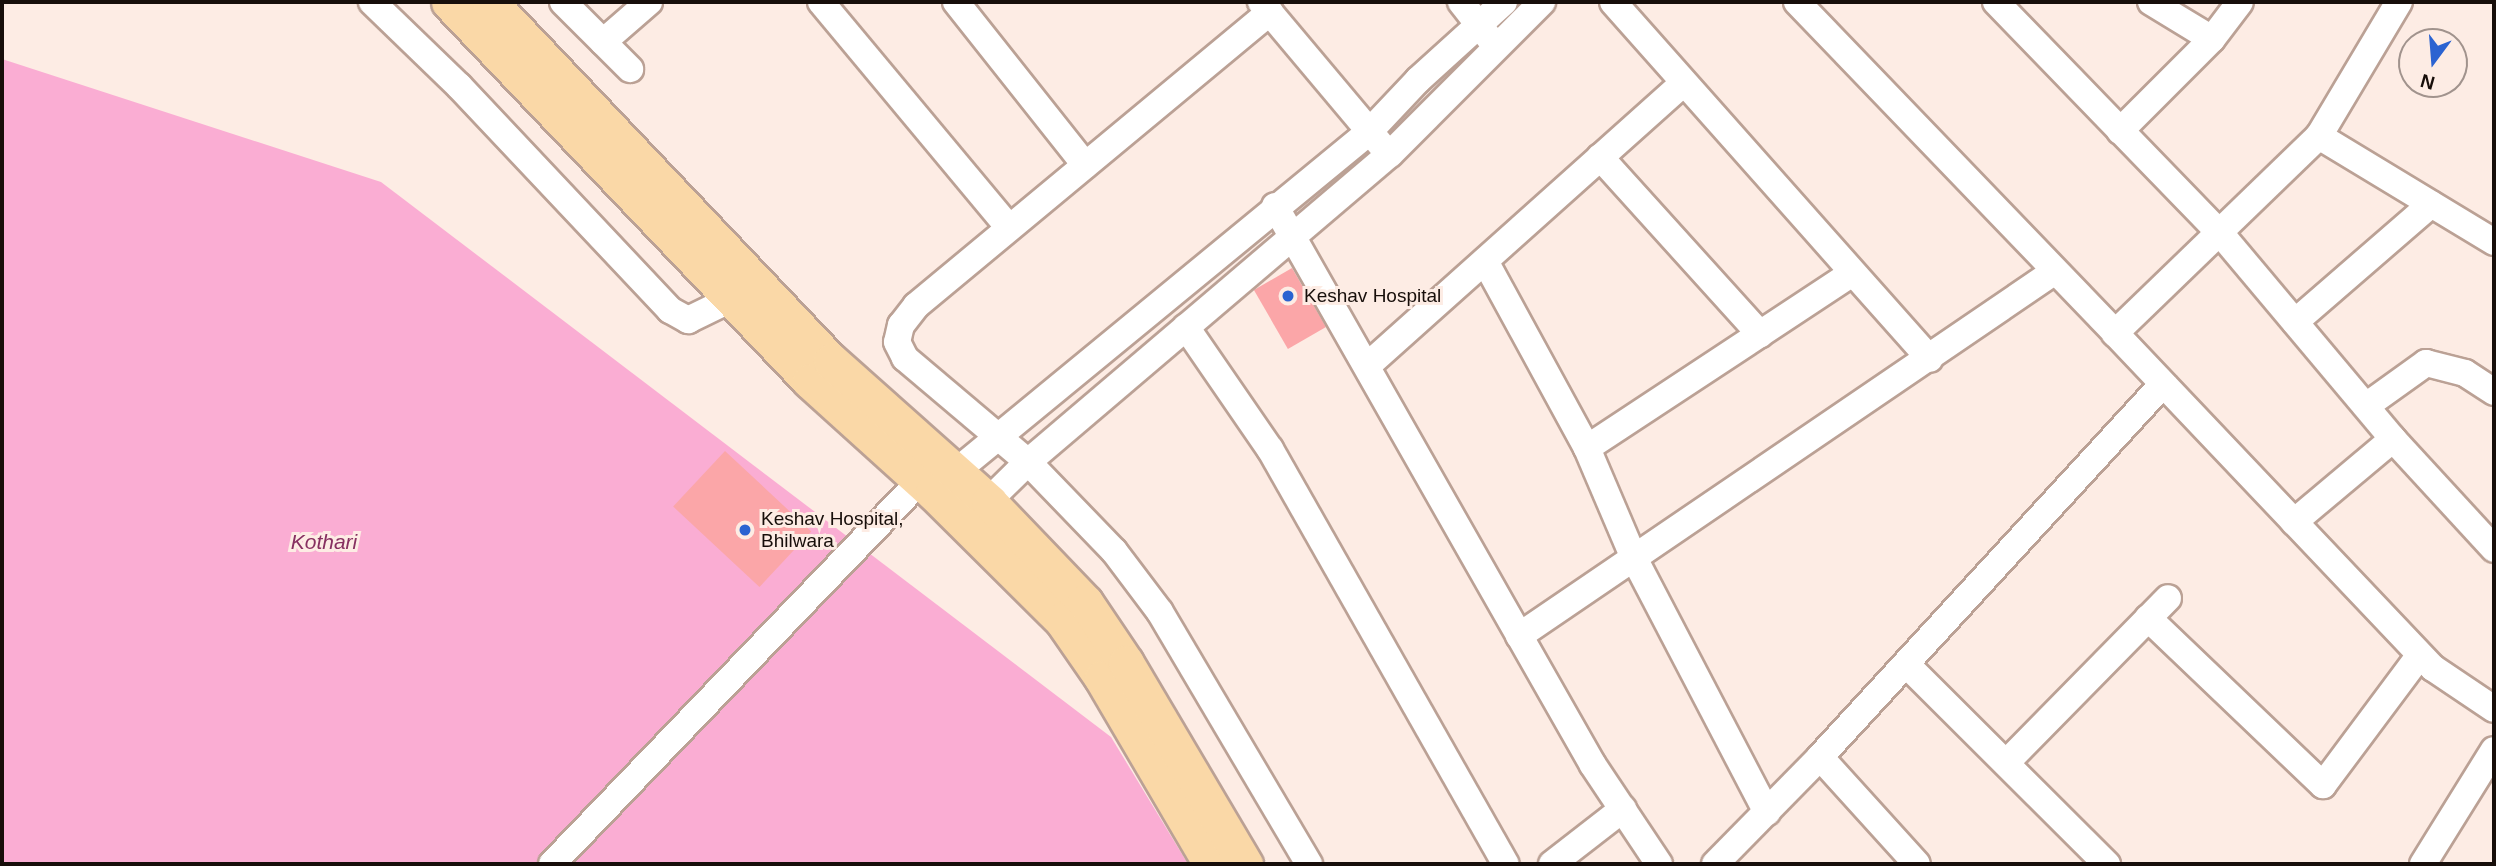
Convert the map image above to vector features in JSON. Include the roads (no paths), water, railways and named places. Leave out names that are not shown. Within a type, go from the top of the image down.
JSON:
[{"type":"main road","points":[[449,2],[810,382],[1085,602],[1126,663],[1245,864]]},
{"type":"main road","points":[[491,2],[831,361],[936,481]]},
{"type":"main road","points":[[977,513],[1062,620],[1102,678],[1211,864]]},
{"type":"street","points":[[372,2],[459,86],[670,310],[688,320],[732,299]]},
{"type":"street","points":[[563,2],[630,69]]},
{"type":"street","points":[[603,41],[649,2]]},
{"type":"street","points":[[956,2],[1085,165]]},
{"type":"street","points":[[1461,2],[1496,48]]},
{"type":"street","points":[[552,864],[936,481],[1164,304],[1275,206],[1368,132],[1418,80],[1504,2]]},
{"type":"street","points":[[977,513],[1028,462],[1292,234],[1390,154],[1542,2]]},
{"type":"street","points":[[1613,2],[1682,84],[1930,359]]},
{"type":"street","points":[[1797,2],[2420,655],[2494,709]]},
{"type":"street","points":[[1996,2],[2221,234],[2393,439],[2493,546]]},
{"type":"street","points":[[2151,2],[2213,39]]},
{"type":"street","points":[[2120,131],[2213,39],[2240,2]]},
{"type":"street","points":[[831,5],[1009,228]]},
{"type":"street","points":[[2115,333],[2221,234],[2319,136],[2389,5]]},
{"type":"street","points":[[1309,864],[1147,595],[1114,551],[1028,462],[905,358],[898,334],[916,306],[1085,165],[1266,7],[1368,132],[1390,154]]},
{"type":"street","points":[[1367,366],[1682,84]]},
{"type":"street","points":[[2319,136],[2494,242]]},
{"type":"street","points":[[1600,157],[1760,334]]},
{"type":"street","points":[[2295,322],[2431,204]]},
{"type":"street","points":[[1275,206],[1519,635],[1623,810],[1659,864]]},
{"type":"street","points":[[1485,261],[1587,448],[1634,558],[1767,811]]},
{"type":"street","points":[[1519,635],[1634,558],[1682,521],[1930,359],[2056,271]]},
{"type":"street","points":[[1587,448],[1852,273]]},
{"type":"street","points":[[1186,327],[1270,449],[1506,864]]},
{"type":"street","points":[[2366,405],[2426,363],[2465,373],[2494,392]]},
{"type":"street","points":[[1715,864],[1820,757],[2163,383]]},
{"type":"street","points":[[2294,522],[2393,439]]},
{"type":"street","points":[[2006,762],[2168,598]]},
{"type":"street","points":[[2148,618],[2323,785],[2420,655]]},
{"type":"street","points":[[1906,664],[2107,864]]},
{"type":"street","points":[[2423,864],[2494,750]]},
{"type":"street","points":[[1820,757],[1917,864]]},
{"type":"street","points":[[1552,864],[1623,810]]},
{"type":"water","name":"Kothari","points":[[2,59],[381,182],[1111,737],[1188,864],[2,864]]},
{"type":"place","name":"Keshav Hospital","points":[[1288,296]]},
{"type":"place","name":"Keshav Hospital, Bhilwara","points":[[745,530]]}]
